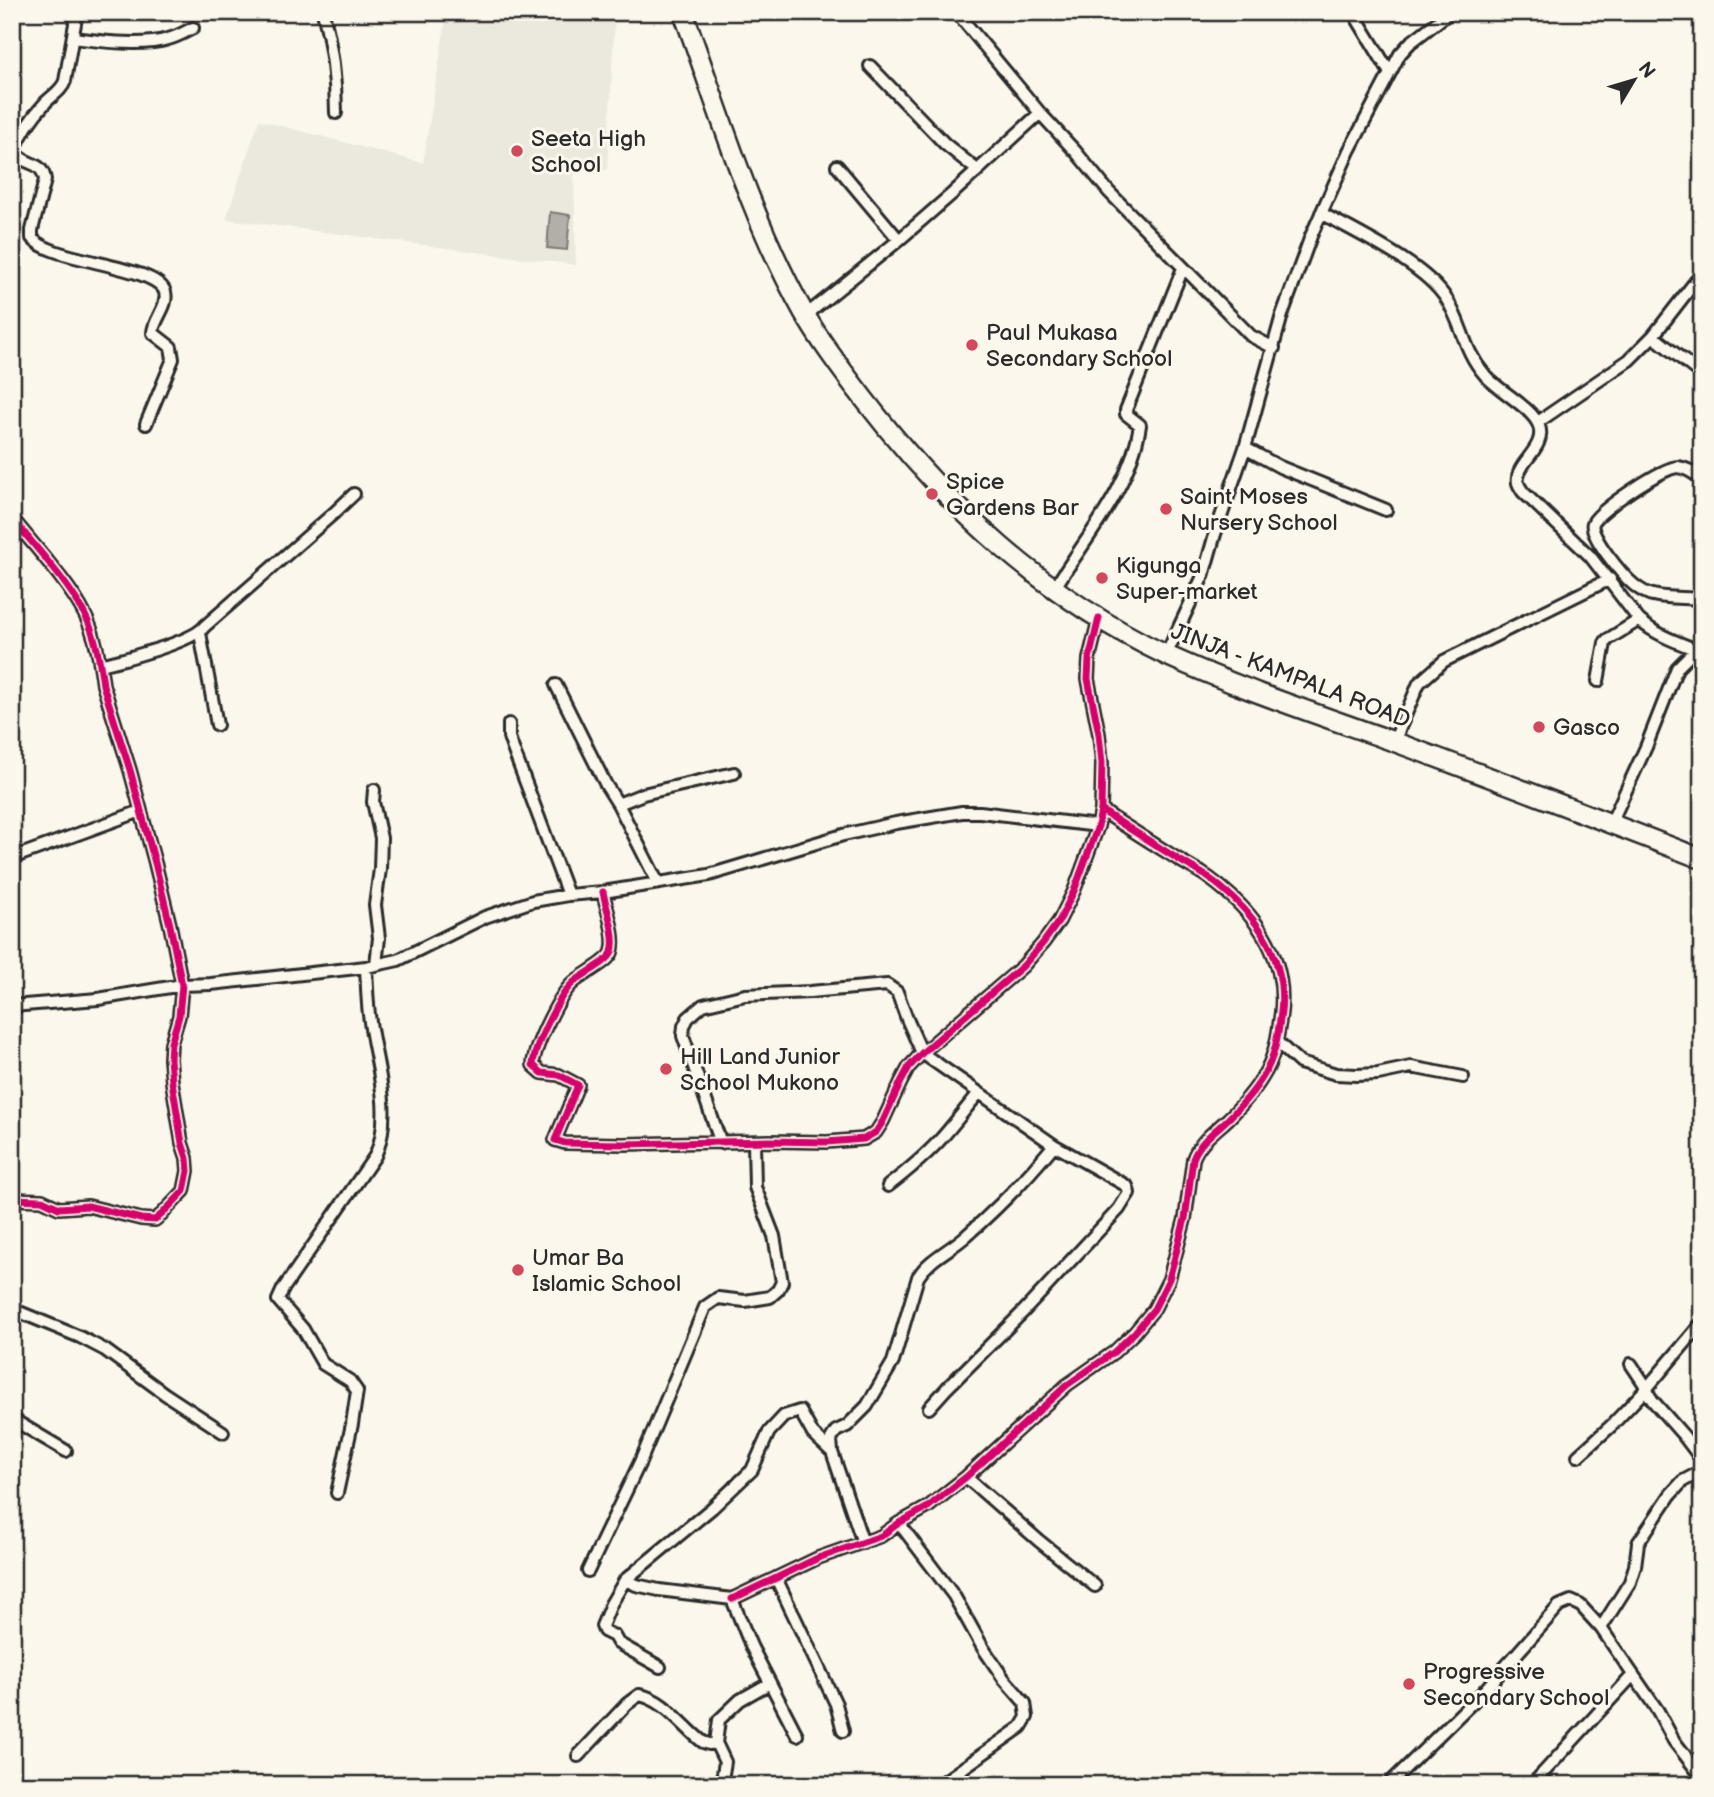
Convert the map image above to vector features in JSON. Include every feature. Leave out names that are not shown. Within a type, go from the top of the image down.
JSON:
[{"type":"highway","name":"JINJA - KAMPALA ROAD","points":[[683,12],[748,191],[775,258],[805,316],[890,433],[943,494],[990,538],[1054,589],[1099,618],[1166,654],[1226,681],[1394,741],[1702,859]]},
{"type":"street","points":[[77,12],[63,87],[35,116],[13,150],[18,158],[40,166],[44,172],[45,180],[32,230],[36,243],[74,257],[125,270],[155,281],[163,288],[166,295],[164,305],[153,333],[171,347],[173,359],[146,424]]},
{"type":"street","points":[[324,12],[333,60],[336,113]]},
{"type":"street","points":[[1353,12],[1390,73]]},
{"type":"street","points":[[1166,654],[1203,576],[1245,448],[1282,315],[1321,213],[1349,151],[1400,54],[1450,12]]},
{"type":"street","points":[[957,13],[1109,192],[1251,336],[1274,348]]},
{"type":"street","points":[[73,38],[100,41],[166,40],[193,28]]},
{"type":"street","points":[[870,66],[945,144],[977,170]]},
{"type":"street","points":[[805,316],[899,240],[1040,113]]},
{"type":"street","points":[[837,166],[899,240]]},
{"type":"street","points":[[1321,213],[1404,259],[1433,282],[1446,298],[1468,352],[1476,364],[1487,378],[1538,422],[1541,433],[1538,443],[1520,471],[1517,481],[1523,492],[1591,556],[1647,627],[1699,650],[1677,668],[1646,747],[1611,823]]},
{"type":"street","points":[[1054,589],[1116,493],[1133,456],[1140,425],[1126,414],[1126,410],[1183,268]]},
{"type":"street","points":[[1538,422],[1619,366],[1653,336],[1702,273]]},
{"type":"street","points":[[1653,336],[1702,375]]},
{"type":"street","points":[[1245,448],[1280,467],[1386,510]]},
{"type":"street","points":[[1702,479],[1688,469],[1669,468],[1611,506],[1594,522],[1592,528],[1605,552],[1633,585],[1652,595],[1702,598]]},
{"type":"street","points":[[100,665],[157,650],[200,633],[354,494]]},
{"type":"street","points":[[12,518],[85,614],[141,811],[183,985],[170,1059],[174,1100],[188,1171],[184,1191],[155,1220],[88,1206],[58,1208],[43,1200],[12,1199]]},
{"type":"street","points":[[1394,741],[1419,682],[1433,670],[1452,657],[1610,579]]},
{"type":"street","points":[[603,892],[613,937],[610,956],[571,984],[540,1037],[533,1055],[533,1065],[542,1073],[578,1084],[555,1140],[565,1143],[827,1142],[856,1140],[871,1135],[883,1121],[909,1067],[1023,966],[1059,921],[1074,891],[1098,826],[1101,810],[1102,763],[1088,679],[1089,659],[1099,618]]},
{"type":"street","points":[[1598,681],[1607,640],[1640,620]]},
{"type":"street","points":[[200,633],[217,725]]},
{"type":"street","points":[[556,685],[658,883]]},
{"type":"street","points":[[509,724],[512,746],[568,895]]},
{"type":"street","points":[[618,804],[643,794],[734,773]]},
{"type":"street","points":[[337,1493],[357,1391],[350,1381],[323,1364],[303,1329],[278,1300],[375,1156],[383,1136],[381,1080],[370,1022],[371,966],[379,938],[375,905],[381,838],[373,802],[374,790]]},
{"type":"street","points":[[625,1580],[659,1590],[732,1599],[818,1558],[880,1536],[928,1507],[966,1476],[1067,1385],[1114,1352],[1154,1309],[1169,1279],[1179,1247],[1196,1151],[1262,1078],[1278,1043],[1282,981],[1270,945],[1238,904],[1208,877],[1101,810]]},
{"type":"street","points":[[12,858],[141,811]]},
{"type":"street","points":[[12,1006],[98,999],[183,985],[371,966],[398,960],[485,917],[533,901],[709,875],[843,835],[962,812],[1098,826]]},
{"type":"street","points":[[721,1143],[683,1037],[688,1018],[702,1005],[745,995],[887,985],[897,992],[922,1053],[1054,1145],[1127,1186],[1129,1193],[1119,1209],[929,1408]]},
{"type":"street","points":[[1278,1043],[1300,1063],[1336,1074],[1378,1074],[1410,1067],[1463,1077]]},
{"type":"street","points":[[888,1186],[938,1142],[979,1093]]},
{"type":"street","points":[[588,1571],[641,1460],[705,1307],[718,1298],[745,1301],[770,1297],[781,1287],[774,1236],[755,1187],[754,1142]]},
{"type":"street","points":[[863,1543],[832,1452],[831,1439],[836,1431],[846,1426],[867,1406],[893,1362],[915,1288],[924,1268],[980,1224],[1054,1145]]},
{"type":"street","points":[[12,1308],[105,1350],[223,1432]]},
{"type":"street","points":[[1578,1456],[1647,1388],[1701,1324]]},
{"type":"street","points":[[1631,1364],[1653,1401],[1684,1435],[1702,1460]]},
{"type":"street","points":[[660,1667],[618,1643],[614,1636],[604,1631],[602,1626],[611,1604],[625,1580],[712,1508],[752,1470],[769,1432],[784,1416],[800,1411],[813,1434],[832,1452]]},
{"type":"street","points":[[12,1419],[66,1451]]},
{"type":"street","points":[[1601,1628],[1630,1582],[1638,1543],[1671,1494],[1683,1481],[1702,1471]]},
{"type":"street","points":[[966,1476],[1095,1586]]},
{"type":"street","points":[[899,1523],[954,1596],[1004,1679],[1025,1703],[1027,1717],[1021,1727],[939,1785]]},
{"type":"street","points":[[776,1578],[836,1704],[843,1731]]},
{"type":"street","points":[[732,1599],[751,1646],[797,1735]]},
{"type":"street","points":[[1388,1785],[1482,1692],[1559,1606],[1571,1601],[1601,1628],[1658,1711],[1674,1741],[1702,1777]]},
{"type":"street","points":[[1532,1785],[1633,1675]]},
{"type":"street","points":[[721,1785],[725,1762],[716,1743],[719,1720],[740,1700],[770,1683]]},
{"type":"street","points":[[578,1756],[627,1704],[639,1695],[646,1696],[672,1713],[703,1742],[716,1743]]},
{"type":"shaded area","name":"Seeta High School","points":[[447,12],[615,12],[607,170],[574,169],[576,265],[226,219],[259,120],[423,163]]},
{"type":"shaded area","points":[[550,212],[570,215],[567,250],[547,248]]},
{"type":"cycle path","points":[[12,518],[61,578],[89,623],[103,685],[130,770],[170,925],[182,985],[170,1059],[188,1171],[184,1191],[155,1220],[88,1206],[59,1208],[42,1200],[12,1199]]},
{"type":"cycle path","points":[[603,892],[612,930],[612,952],[606,960],[568,988],[549,1021],[534,1057],[533,1065],[542,1073],[559,1075],[578,1085],[555,1140],[565,1143],[623,1144],[827,1142],[864,1139],[876,1132],[883,1121],[909,1067],[1023,966],[1059,921],[1074,891],[1098,826],[1101,810],[1102,763],[1088,679],[1089,659],[1099,618]]},
{"type":"cycle path","points":[[732,1599],[818,1558],[881,1536],[928,1507],[966,1477],[1067,1385],[1114,1352],[1154,1309],[1169,1279],[1185,1219],[1193,1159],[1203,1142],[1246,1100],[1273,1055],[1281,1012],[1279,972],[1264,936],[1253,920],[1225,891],[1205,875],[1101,810]]},
{"type":"place","name":"Seeta High School","points":[[517,151]]},
{"type":"place","name":"Paul Mukasa Secondary School","points":[[972,345]]},
{"type":"place","name":"Spice Gardens Bar","points":[[932,494]]},
{"type":"place","name":"Saint Moses Nursery School","points":[[1166,509]]},
{"type":"place","name":"Kigunga Super-market","points":[[1102,578]]},
{"type":"place","name":"Gasco","points":[[1539,727]]},
{"type":"place","name":"Hill Land Junior School Mukono","points":[[666,1069]]},
{"type":"place","name":"Umar Ba Islamic School","points":[[518,1270]]},
{"type":"place","name":"Progressive Secondary School","points":[[1409,1684]]}]
